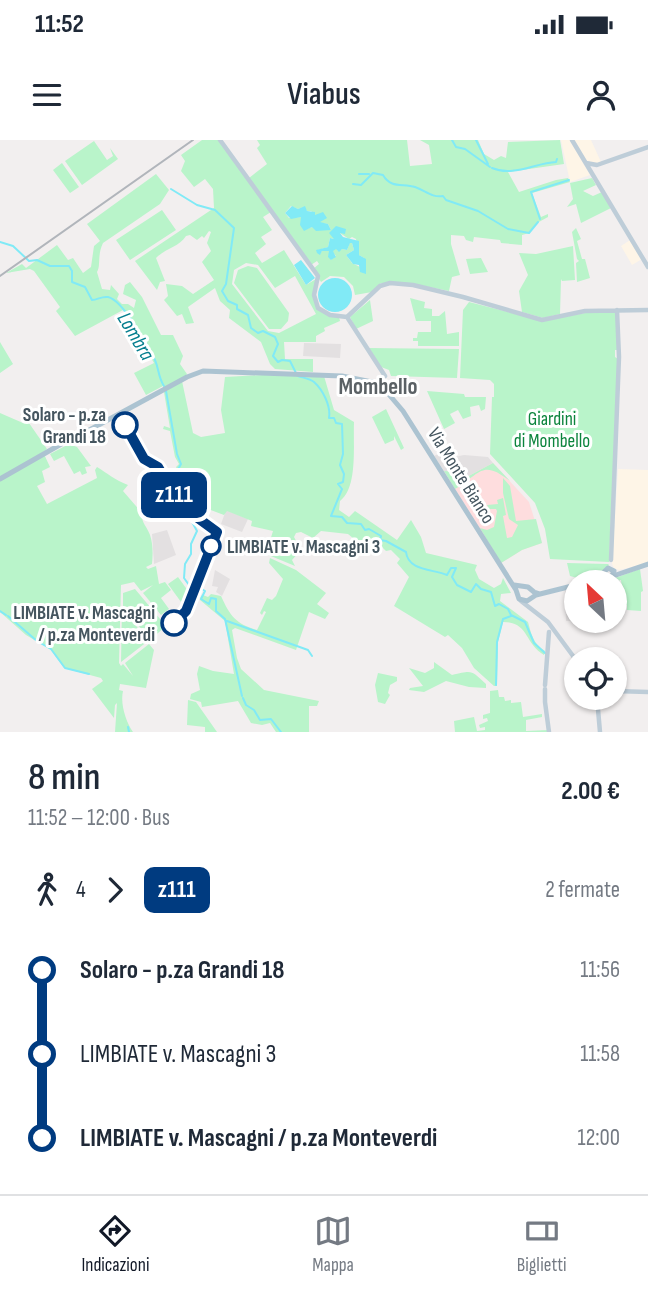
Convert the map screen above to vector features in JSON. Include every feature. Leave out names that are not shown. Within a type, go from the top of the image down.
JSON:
[{"type":"main road","name":"Via Monte Bianco","points":[[0,479],[192,375],[208,371],[355,377],[380,381],[403,411],[517,593]]},
{"type":"main road","points":[[627,570],[648,564]]},
{"type":"main road","name":"Via Monte Bianco","points":[[507,578],[515,586],[523,587]]},
{"type":"main road","points":[[542,593],[521,601],[517,593],[523,587],[534,593],[564,588]]},
{"type":"main road","points":[[530,599],[531,590]]},
{"type":"street","points":[[220,140],[317,276],[314,295],[318,308],[327,314],[347,317]]},
{"type":"street","points":[[572,140],[648,262]]},
{"type":"street","points":[[591,168],[648,147]]},
{"type":"street","points":[[347,317],[380,286],[387,284],[413,285],[542,320],[585,311],[648,310]]},
{"type":"street","points":[[611,560],[619,350],[617,310]]},
{"type":"street","points":[[347,317],[380,381]]},
{"type":"street","points":[[529,609],[530,599]]},
{"type":"street","points":[[521,601],[542,617],[550,631],[566,647]]},
{"type":"street","points":[[549,732],[545,687],[550,631]]},
{"type":"street","points":[[627,691],[648,692]]},
{"type":"street","points":[[598,710],[600,732]]},
{"type":"shaded area","points":[[561,140],[570,140],[590,175],[570,182]]},
{"type":"shaded area","points":[[574,140],[591,140],[601,162],[596,164],[585,160]]},
{"type":"shaded area","points":[[630,240],[642,259],[632,265],[621,246]]},
{"type":"shaded area","points":[[304,343],[341,344],[340,358],[303,356]]},
{"type":"shaded area","points":[[448,449],[454,457],[488,457],[493,463],[465,478],[444,471],[434,456]]},
{"type":"shaded area","points":[[493,463],[529,502],[542,543],[522,550],[501,563],[444,471],[461,472],[465,478]]},
{"type":"shaded area","points":[[618,469],[648,470],[648,563],[619,570],[612,564]]},
{"type":"shaded area","points":[[226,510],[248,519],[242,532],[221,524]]},
{"type":"shaded area","points":[[167,530],[176,555],[154,564],[152,534]]},
{"type":"shaded area","points":[[215,570],[230,579],[222,596],[216,592],[218,587],[212,586]]},
{"type":"green space","points":[[202,140],[218,140],[271,212],[263,217],[272,230],[261,237],[266,244],[255,253],[262,263],[284,250],[306,285],[316,279],[313,293],[320,311],[339,317],[340,321],[324,328],[325,331],[316,336],[316,342],[284,342],[285,359],[313,359],[313,372],[275,369],[270,364],[261,342],[229,318],[230,310],[220,301],[215,288],[188,307],[194,323],[186,324],[182,314],[177,316],[164,300],[168,296],[166,284],[182,286],[193,294],[214,280],[202,262],[211,251],[207,243],[211,232],[197,240],[190,235],[186,236],[156,258],[165,281],[160,282],[157,290],[135,261],[214,208],[213,189],[205,179],[194,187],[181,171],[185,161],[181,155]],"holes":[[[246,263],[258,265],[275,288],[295,276],[316,314],[279,333],[268,331],[232,284],[234,270]]]},
{"type":"green space","points":[[257,140],[407,140],[410,166],[432,164],[429,145],[420,140],[478,140],[484,154],[494,160],[501,156],[506,158],[508,142],[560,140],[564,164],[508,172],[519,192],[556,180],[568,178],[570,182],[532,193],[541,217],[548,214],[548,217],[537,223],[529,233],[522,235],[522,245],[474,237],[473,242],[466,240],[464,236],[451,235],[460,275],[452,277],[449,291],[414,284],[381,283],[372,292],[355,295],[353,286],[344,277],[330,276],[321,282],[313,269],[319,264],[317,261],[311,265],[249,178],[267,164],[257,148],[260,145]],"holes":[[[291,206],[298,209],[304,207],[311,211],[320,223],[328,224],[331,230],[312,227],[304,230],[301,217],[289,218],[285,213]],[[340,233],[349,239],[356,239],[366,270],[352,263],[346,255],[354,250],[350,242],[347,250],[338,251],[336,248],[332,251],[336,256],[331,260],[329,251],[322,251],[320,254],[318,250],[328,247],[330,238],[334,239]]]},
{"type":"green space","points":[[94,141],[107,160],[113,156],[110,148],[118,159],[82,185],[65,161]]},
{"type":"green space","points":[[62,163],[79,187],[70,193],[53,170]]},
{"type":"green space","points":[[156,174],[169,190],[160,204],[103,243],[97,272],[102,289],[110,290],[111,285],[119,294],[117,299],[122,304],[134,308],[136,300],[123,294],[125,285],[130,282],[142,297],[161,335],[173,335],[183,356],[180,364],[187,374],[182,381],[193,433],[201,437],[225,433],[221,410],[225,377],[324,376],[334,410],[354,422],[352,476],[346,495],[340,501],[339,510],[349,517],[355,511],[397,540],[411,520],[426,553],[477,565],[475,570],[479,579],[494,588],[501,584],[503,578],[511,593],[501,594],[500,601],[528,622],[535,642],[545,651],[544,655],[518,625],[503,622],[498,642],[497,686],[494,686],[474,668],[462,648],[448,635],[445,637],[394,606],[409,577],[397,563],[400,559],[391,550],[386,551],[370,540],[359,543],[348,534],[321,531],[313,538],[301,532],[294,537],[301,550],[292,560],[295,566],[266,554],[273,531],[251,526],[252,521],[227,511],[224,515],[200,506],[201,494],[187,488],[188,482],[176,467],[179,464],[170,431],[163,429],[164,426],[170,428],[163,386],[146,395],[134,373],[154,363],[123,310],[75,336],[56,311],[60,307],[34,271],[30,269],[6,273],[22,264],[26,268],[57,245],[68,260],[73,258],[83,273],[91,267],[94,246],[100,241],[87,224]]},
{"type":"green space","points":[[592,178],[596,185],[583,191],[593,196],[602,192],[611,208],[581,223],[576,204],[567,207],[573,199],[570,183]]},
{"type":"green space","points":[[162,210],[176,230],[130,260],[116,240]]},
{"type":"green space","points":[[576,228],[581,239],[577,241],[582,259],[585,259],[590,278],[577,282],[576,263],[579,261],[572,232]]},
{"type":"green space","points":[[573,246],[575,280],[561,279],[560,314],[543,318],[522,312],[519,291],[528,275],[519,253],[536,254]]},
{"type":"green space","points":[[481,258],[488,272],[470,274],[466,259]]},
{"type":"green space","points":[[248,266],[257,268],[289,313],[288,321],[281,329],[269,329],[234,283],[238,270]]},
{"type":"green space","points":[[410,298],[425,302],[424,308],[432,309],[432,316],[439,316],[445,311],[447,334],[459,332],[459,346],[418,346],[418,341],[413,341],[413,338],[417,338],[418,332],[431,332],[431,321],[416,321]]},
{"type":"green space","points":[[370,300],[373,321],[356,329],[350,317]]},
{"type":"green space","name":"Giardini di Mombello","points":[[469,302],[543,321],[585,313],[616,313],[618,350],[615,350],[615,357],[618,359],[609,562],[550,559],[545,529],[535,503],[490,454],[494,384],[490,380],[460,378],[463,310]]},
{"type":"green space","points":[[0,342],[13,364],[0,373]]},
{"type":"green space","points":[[369,348],[459,349],[457,378],[391,376],[389,370],[381,367]]},
{"type":"green space","points":[[427,391],[464,394],[465,397],[486,397],[485,409],[481,411],[479,405],[470,407],[471,416],[463,419],[458,410],[450,414],[455,423],[444,429]]},
{"type":"green space","points":[[386,409],[404,448],[401,450],[394,436],[394,440],[385,444],[372,417]]},
{"type":"green space","points":[[0,413],[29,423],[47,449],[43,452],[50,467],[42,471],[45,482],[37,486],[47,504],[97,478],[97,467],[128,485],[123,491],[142,513],[152,549],[152,564],[146,567],[148,569],[156,566],[159,584],[165,582],[171,590],[161,598],[169,609],[161,615],[143,593],[153,585],[141,591],[134,582],[121,585],[119,663],[133,676],[125,663],[149,644],[154,650],[146,688],[120,684],[124,713],[133,732],[115,732],[117,703],[114,718],[92,689],[103,681],[101,678],[64,668],[51,650],[26,635],[0,612]]},
{"type":"green space","points":[[69,444],[77,447],[91,466],[85,467],[87,473],[82,475],[80,471],[74,474],[64,456],[54,461],[50,454]]},
{"type":"green space","points":[[493,463],[510,481],[501,474],[487,470],[476,474],[455,489],[444,471],[461,472],[465,478]]},
{"type":"green space","points":[[503,478],[510,486],[516,521],[536,519],[542,543],[522,550],[501,563],[480,528],[487,530],[494,527],[497,511],[489,509],[487,505],[498,504],[497,500],[503,498],[507,538],[512,537],[518,525],[509,519],[503,493]]},
{"type":"green space","points":[[270,558],[296,570],[326,593],[317,604],[329,613],[325,619],[309,612],[296,650],[235,628],[232,630],[237,658],[241,669],[264,690],[319,701],[317,706],[309,706],[309,732],[276,732],[270,723],[251,723],[238,701],[202,707],[201,702],[190,699],[191,694],[200,690],[197,674],[199,666],[234,674],[225,621],[200,600],[201,596],[221,596],[234,618],[257,630],[266,612],[262,615],[260,613],[267,598],[272,600],[276,596],[283,579],[269,563]]},
{"type":"green space","points":[[567,563],[609,565],[605,570],[569,570]]},
{"type":"green space","points":[[640,569],[643,591],[641,611],[627,610],[627,574]]},
{"type":"green space","points":[[178,577],[191,595],[181,602],[168,584]]},
{"type":"green space","points":[[135,589],[166,626],[150,640],[123,606],[123,593]]},
{"type":"green space","points":[[122,608],[148,641],[121,662]]},
{"type":"green space","points":[[434,662],[452,675],[468,672],[474,674],[486,684],[486,688],[446,681],[424,692],[409,690],[423,686],[409,668],[425,673],[434,668]]},
{"type":"green space","points":[[378,673],[397,677],[397,681],[390,685],[390,695],[385,704],[378,702],[375,685]]},
{"type":"green space","points":[[498,690],[499,697],[504,697],[505,701],[521,702],[523,717],[542,714],[542,717],[526,720],[526,731],[548,732],[455,732],[454,721],[474,717],[477,731],[485,730],[485,727],[480,728],[479,725],[488,721],[487,718],[483,719],[483,715],[490,713],[490,691]]},
{"type":"green space","points":[[188,700],[196,702],[217,732],[205,732],[205,727],[187,725]]},
{"type":"water","points":[[292,206],[298,209],[305,206],[307,211],[315,212],[315,215],[323,212],[327,218],[320,222],[328,224],[331,230],[316,231],[312,227],[304,231],[300,225],[301,217],[291,219],[285,213]]},
{"type":"water","points":[[336,226],[346,229],[345,234],[340,233],[343,237],[359,241],[359,255],[366,259],[366,274],[360,272],[359,265],[353,264],[346,255],[354,250],[352,243],[347,250],[333,251],[336,257],[331,260],[328,257],[329,251],[322,251],[320,255],[317,253],[316,250],[328,247],[330,238],[334,239],[329,233]]},
{"type":"water","points":[[301,260],[315,278],[306,285],[294,265]]},
{"type":"water","points":[[335,278],[347,283],[352,295],[347,307],[335,312],[323,307],[318,295],[323,283]]},
{"type":"waterway","points":[[452,140],[456,147],[465,149],[490,167]]},
{"type":"waterway","points":[[476,140],[488,164]]},
{"type":"waterway","points":[[492,168],[516,170],[556,162],[557,159]]},
{"type":"waterway","points":[[353,184],[361,185],[373,173],[383,175],[393,184],[415,187],[478,211],[508,229],[529,233],[538,222]]},
{"type":"waterway","points":[[359,174],[369,174]]},
{"type":"waterway","points":[[540,219],[531,192],[569,180]]},
{"type":"waterway","points":[[171,189],[197,205],[215,210],[234,228],[226,284],[222,291],[228,301],[248,315],[251,328],[258,333],[263,331],[275,337],[278,344],[273,356],[278,362],[290,361],[296,373]]},
{"type":"waterway","name":"Lombra","points":[[0,242],[13,246],[29,261],[37,260],[50,266],[69,266],[72,282],[85,287],[92,300],[108,297],[121,306],[147,345],[164,386]]},
{"type":"waterway","points":[[298,376],[317,385],[328,403],[329,418],[342,424],[343,454],[340,465],[344,474],[343,482],[338,484],[342,489],[331,516],[342,517],[347,523],[361,524],[365,530],[369,529],[381,536],[380,540],[406,552],[411,563],[416,566],[447,575],[451,568],[456,568],[452,577],[457,585],[471,592],[476,584],[491,592],[495,606],[499,604],[508,609],[511,615],[525,622],[534,643],[545,653]]},
{"type":"waterway","name":"Lombra","points":[[166,391],[181,464],[177,471],[188,475],[190,491],[202,493],[200,507],[194,515]]},
{"type":"waterway","name":"Lombra","points":[[193,516],[192,522],[197,531],[191,544],[191,554],[185,564],[184,578],[189,585],[195,586]]},
{"type":"waterway","name":"Lombra","points":[[197,586],[205,591],[201,599],[209,604],[211,598],[216,599],[216,611],[225,619],[242,696]]},
{"type":"waterway","points":[[0,611],[6,615]]},
{"type":"waterway","points":[[8,616],[37,641],[51,649],[65,668],[89,674]]},
{"type":"waterway","points":[[496,685],[497,642],[503,619],[511,616]]},
{"type":"waterway","points":[[227,621],[308,650],[312,656]]},
{"type":"waterway","name":"Lombra","points":[[243,698],[260,720],[271,719],[281,732]]},
{"type":"waterway","points":[[128,727],[129,732]]},
{"type":"railway","points":[[0,276],[193,140]]},
{"type":"bus line","name":"z111","points":[[125,425],[144,459],[158,467],[184,510],[217,532],[186,611],[174,623]]},
{"type":"place","name":"Solaro - p.za Grandi 18","points":[[125,425]]},
{"type":"place","name":"LIMBIATE v. Mascagni 3","points":[[211,546]]},
{"type":"place","name":"LIMBIATE v. Mascagni / p.za Monteverdi","points":[[174,623]]},
{"type":"district","name":"Mombello","points":[[378,386]]}]
